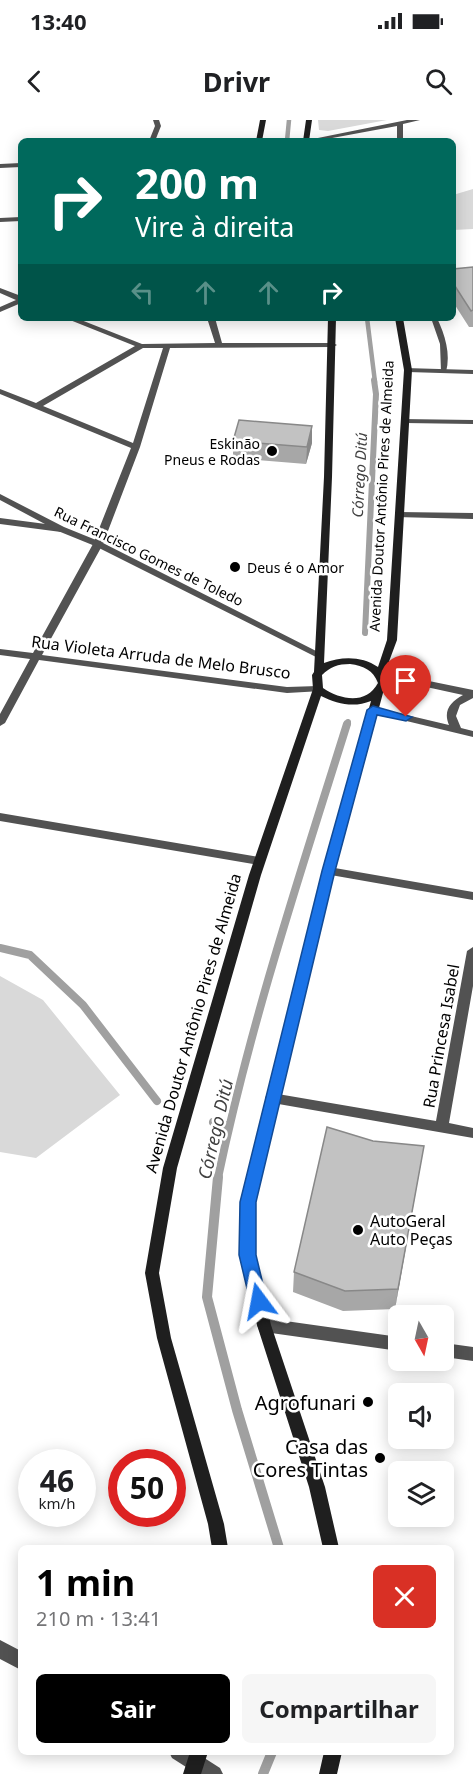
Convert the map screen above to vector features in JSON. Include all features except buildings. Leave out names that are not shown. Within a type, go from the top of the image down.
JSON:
[{"type":"main road","points":[[260,138],[263,120]]},
{"type":"main road","points":[[306,138],[309,120]]},
{"type":"main road","points":[[332,321],[333,345],[316,682],[318,689],[325,695],[346,701],[368,699],[378,693]]},
{"type":"main road","name":"Avenida Doutor Antônio Pires de Almeida","points":[[380,674],[392,640],[408,369],[400,321]]},
{"type":"main road","points":[[318,672],[329,664],[350,660],[370,665],[380,674],[383,683],[373,710],[329,871],[272,1098],[248,1202],[248,1255],[264,1325],[317,1487],[330,1545]]},
{"type":"main road","name":"Avenida Doutor Antônio Pires de Almeida","points":[[220,1545],[216,1524],[164,1338],[152,1273],[170,1168],[259,861],[318,689]]},
{"type":"main road","points":[[328,1774],[332,1755]]},
{"type":"street","points":[[153,138],[158,126],[156,120]]},
{"type":"street","points":[[323,138],[417,120]]},
{"type":"street","points":[[399,138],[400,124]]},
{"type":"street","points":[[0,166],[18,165]]},
{"type":"street","points":[[0,220],[18,219]]},
{"type":"street","points":[[0,290],[18,299]]},
{"type":"street","points":[[0,310],[18,301]]},
{"type":"street","points":[[77,321],[141,346],[333,345]]},
{"type":"street","points":[[212,321],[219,345]]},
{"type":"street","points":[[37,406],[141,346]]},
{"type":"street","points":[[0,723],[38,657],[98,543],[136,447],[167,346]]},
{"type":"street","points":[[408,369],[473,372]]},
{"type":"street","points":[[0,391],[136,447]]},
{"type":"street","points":[[405,421],[473,422]]},
{"type":"street","name":"Rua Francisco Gomes de Toledo","points":[[0,497],[61,529],[98,543],[319,655]]},
{"type":"street","points":[[399,515],[473,516]]},
{"type":"street","points":[[0,521],[61,529]]},
{"type":"street","name":"Rua Violeta Arruda de Melo Brusco","points":[[0,652],[287,690],[318,689]]},
{"type":"street","points":[[380,674],[473,694]]},
{"type":"street","points":[[456,728],[451,720],[450,711],[455,703],[473,694]]},
{"type":"street","points":[[373,710],[456,728],[473,734]]},
{"type":"street","points":[[0,817],[259,861]]},
{"type":"street","points":[[329,871],[473,897]]},
{"type":"street","name":"Rua Princesa Isabel","points":[[442,1127],[473,951]]},
{"type":"street","points":[[272,1098],[473,1133]]},
{"type":"street","points":[[264,1325],[388,1342]]},
{"type":"street","points":[[454,1351],[473,1354]]},
{"type":"street","points":[[0,1649],[18,1659]]},
{"type":"street","points":[[183,1755],[214,1774]]},
{"type":"lane","points":[[436,321],[443,336],[446,352],[444,371]]},
{"type":"shaded area","points":[[318,120],[387,120],[328,131],[319,130]]},
{"type":"shaded area","points":[[473,189],[473,229],[456,230],[456,194]]},
{"type":"shaded area","points":[[0,976],[43,1000],[120,1095],[36,1158],[0,1152]]},
{"type":"waterway","name":"Córrego Ditú","points":[[287,138],[289,120]]},
{"type":"waterway","name":"Córrego Ditú","points":[[367,321],[375,382]]},
{"type":"waterway","name":"Córrego Ditú","points":[[365,633],[376,394],[374,380]]},
{"type":"waterway","name":"Córrego Ditú","points":[[347,726],[348,722]]},
{"type":"waterway","name":"Córrego Ditú","points":[[218,1178],[260,1007],[347,724]]},
{"type":"waterway","points":[[0,948],[30,955],[83,1005],[157,1101]]},
{"type":"waterway","points":[[213,1122],[229,1126]]},
{"type":"waterway","name":"Córrego Ditú","points":[[218,1177],[207,1297],[237,1410],[278,1545]]},
{"type":"waterway","name":"Córrego Ditú","points":[[263,1774],[271,1755]]},
{"type":"place","name":"Eskinão Pneus e Rodas","points":[[272,451]]},
{"type":"place","name":"Deus é o Amor","points":[[235,567]]},
{"type":"place","name":"AutoGeral Auto Peças","points":[[358,1230]]},
{"type":"place","name":"Agrofunari","points":[[368,1402]]},
{"type":"place","name":"Casa das Cores Tintas","points":[[380,1458]]},
{"type":"route","points":[[259,1301],[248,1255],[248,1202],[329,871],[373,710],[406,717]]}]
